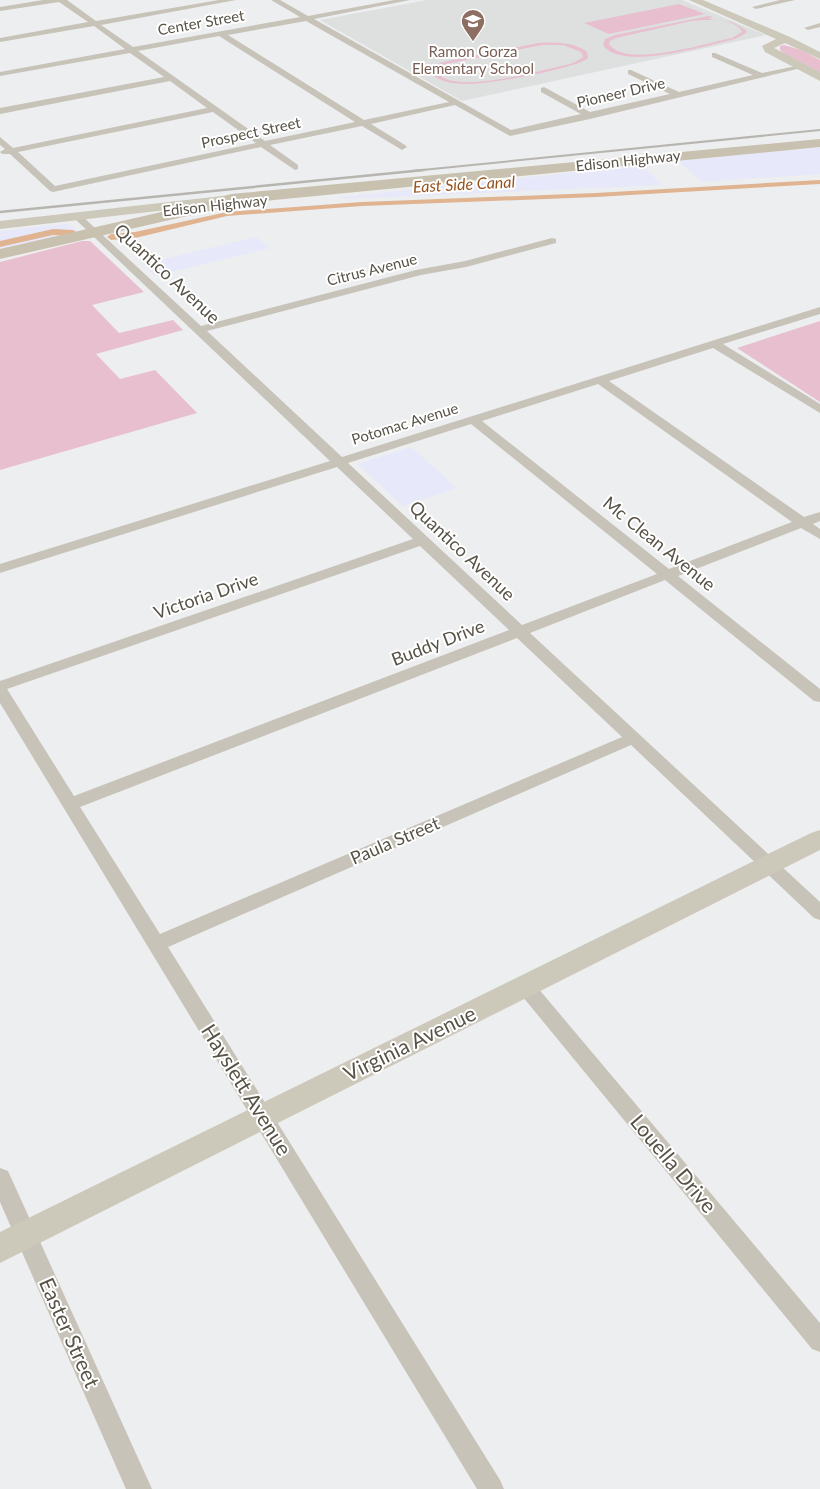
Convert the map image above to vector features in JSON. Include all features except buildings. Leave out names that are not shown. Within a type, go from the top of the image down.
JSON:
[{"type":"main road","points":[[694,0],[786,39],[819,50]]},
{"type":"main road","points":[[707,0],[797,36],[819,50]]},
{"type":"main road","points":[[786,39],[768,46],[769,50],[820,77]]},
{"type":"main road","name":"Edison Highway","points":[[0,225],[209,206],[384,188],[442,180],[818,142]]},
{"type":"main road","name":"Edison Highway","points":[[78,217],[232,199],[392,183],[442,180]]},
{"type":"main road","points":[[0,254],[209,206],[232,199]]},
{"type":"main road","name":"Virginia Avenue","points":[[0,1248],[820,839]]},
{"type":"street","points":[[0,9],[57,0]]},
{"type":"street","points":[[62,0],[295,167]]},
{"type":"street","points":[[0,40],[232,0]]},
{"type":"street","name":"Pioneer Drive","points":[[275,0],[510,133],[801,67]]},
{"type":"street","name":"Center Street","points":[[0,74],[406,0]]},
{"type":"street","points":[[756,7],[790,0]]},
{"type":"street","points":[[808,28],[820,25]]},
{"type":"street","points":[[221,34],[402,147]]},
{"type":"street","points":[[715,55],[761,76]]},
{"type":"street","points":[[631,72],[678,95]]},
{"type":"street","points":[[0,111],[172,78]]},
{"type":"street","points":[[544,90],[590,116]]},
{"type":"street","name":"Prospect Street","points":[[11,151],[53,189],[455,103]]},
{"type":"street","points":[[0,153],[216,110]]},
{"type":"street","points":[[0,140],[11,151]]},
{"type":"street","name":"Quantico Avenue","points":[[78,217],[820,913]]},
{"type":"street","name":"Citrus Avenue","points":[[199,330],[420,272],[466,264],[552,241]]},
{"type":"street","name":"Potomac Avenue","points":[[0,569],[820,310]]},
{"type":"street","points":[[715,344],[820,409]]},
{"type":"street","points":[[600,380],[820,535]]},
{"type":"street","name":"Mc Clean Avenue","points":[[474,420],[820,697]]},
{"type":"street","name":"Buddy Drive","points":[[70,804],[820,516]]},
{"type":"street","name":"Victoria Drive","points":[[0,686],[423,540]]},
{"type":"street","name":"Hayslett Avenue","points":[[0,690],[491,1489]]},
{"type":"street","name":"Paula Street","points":[[156,944],[634,738]]},
{"type":"street","name":"Louella Drive","points":[[525,986],[820,1341]]},
{"type":"street","name":"Easter Street","points":[[0,1178],[139,1489]]},
{"type":"shaded area","name":"Ramon Gorza Elementary School","points":[[427,0],[682,0],[766,35],[462,101],[320,20]]},
{"type":"shaded area","points":[[679,4],[705,14],[609,34],[584,23]]},
{"type":"shaded area","points":[[708,16],[713,17],[708,19],[716,20],[691,21],[616,38],[610,41],[609,44],[618,51],[632,54],[649,54],[686,49],[732,38],[742,32],[733,24],[721,21],[732,22],[746,30],[746,33],[735,39],[686,51],[646,57],[613,53],[603,45],[605,39],[615,35]]},
{"type":"shaded area","points":[[538,43],[564,43],[576,46],[587,52],[588,58],[552,71],[472,84],[450,83],[435,77],[431,73],[434,66],[443,62]],"holes":[[[542,45],[563,45],[581,52],[583,57],[570,64],[482,82],[449,80],[438,74],[438,69],[446,64]]]},
{"type":"shaded area","points":[[784,45],[801,50],[820,60],[820,72],[785,54],[780,50],[780,46]]},
{"type":"shaded area","points":[[820,147],[820,174],[702,182],[678,161]]},
{"type":"shaded area","points":[[642,165],[662,185],[343,199],[342,197]]},
{"type":"shaded area","points":[[67,224],[80,233],[0,251],[0,231]]},
{"type":"shaded area","points":[[256,237],[270,248],[155,276],[143,264]]},
{"type":"shaded area","points":[[82,241],[90,241],[144,292],[92,305],[119,333],[173,320],[183,330],[96,354],[120,379],[155,370],[197,413],[0,470],[0,262]]},
{"type":"shaded area","points":[[820,321],[820,402],[737,348]]},
{"type":"shaded area","points":[[411,447],[457,488],[403,506],[358,464]]},
{"type":"waterway","name":"East Side Canal","points":[[111,237],[135,235],[227,214],[362,204],[596,195],[820,182]]},
{"type":"waterway","name":"East Side Canal","points":[[0,244],[53,232],[73,233]]},
{"type":"railway","points":[[412,171],[820,130]]},
{"type":"railway","points":[[0,212],[424,170]]},
{"type":"place","name":"Ramon Gorza Elementary School","points":[[473,42]]}]
